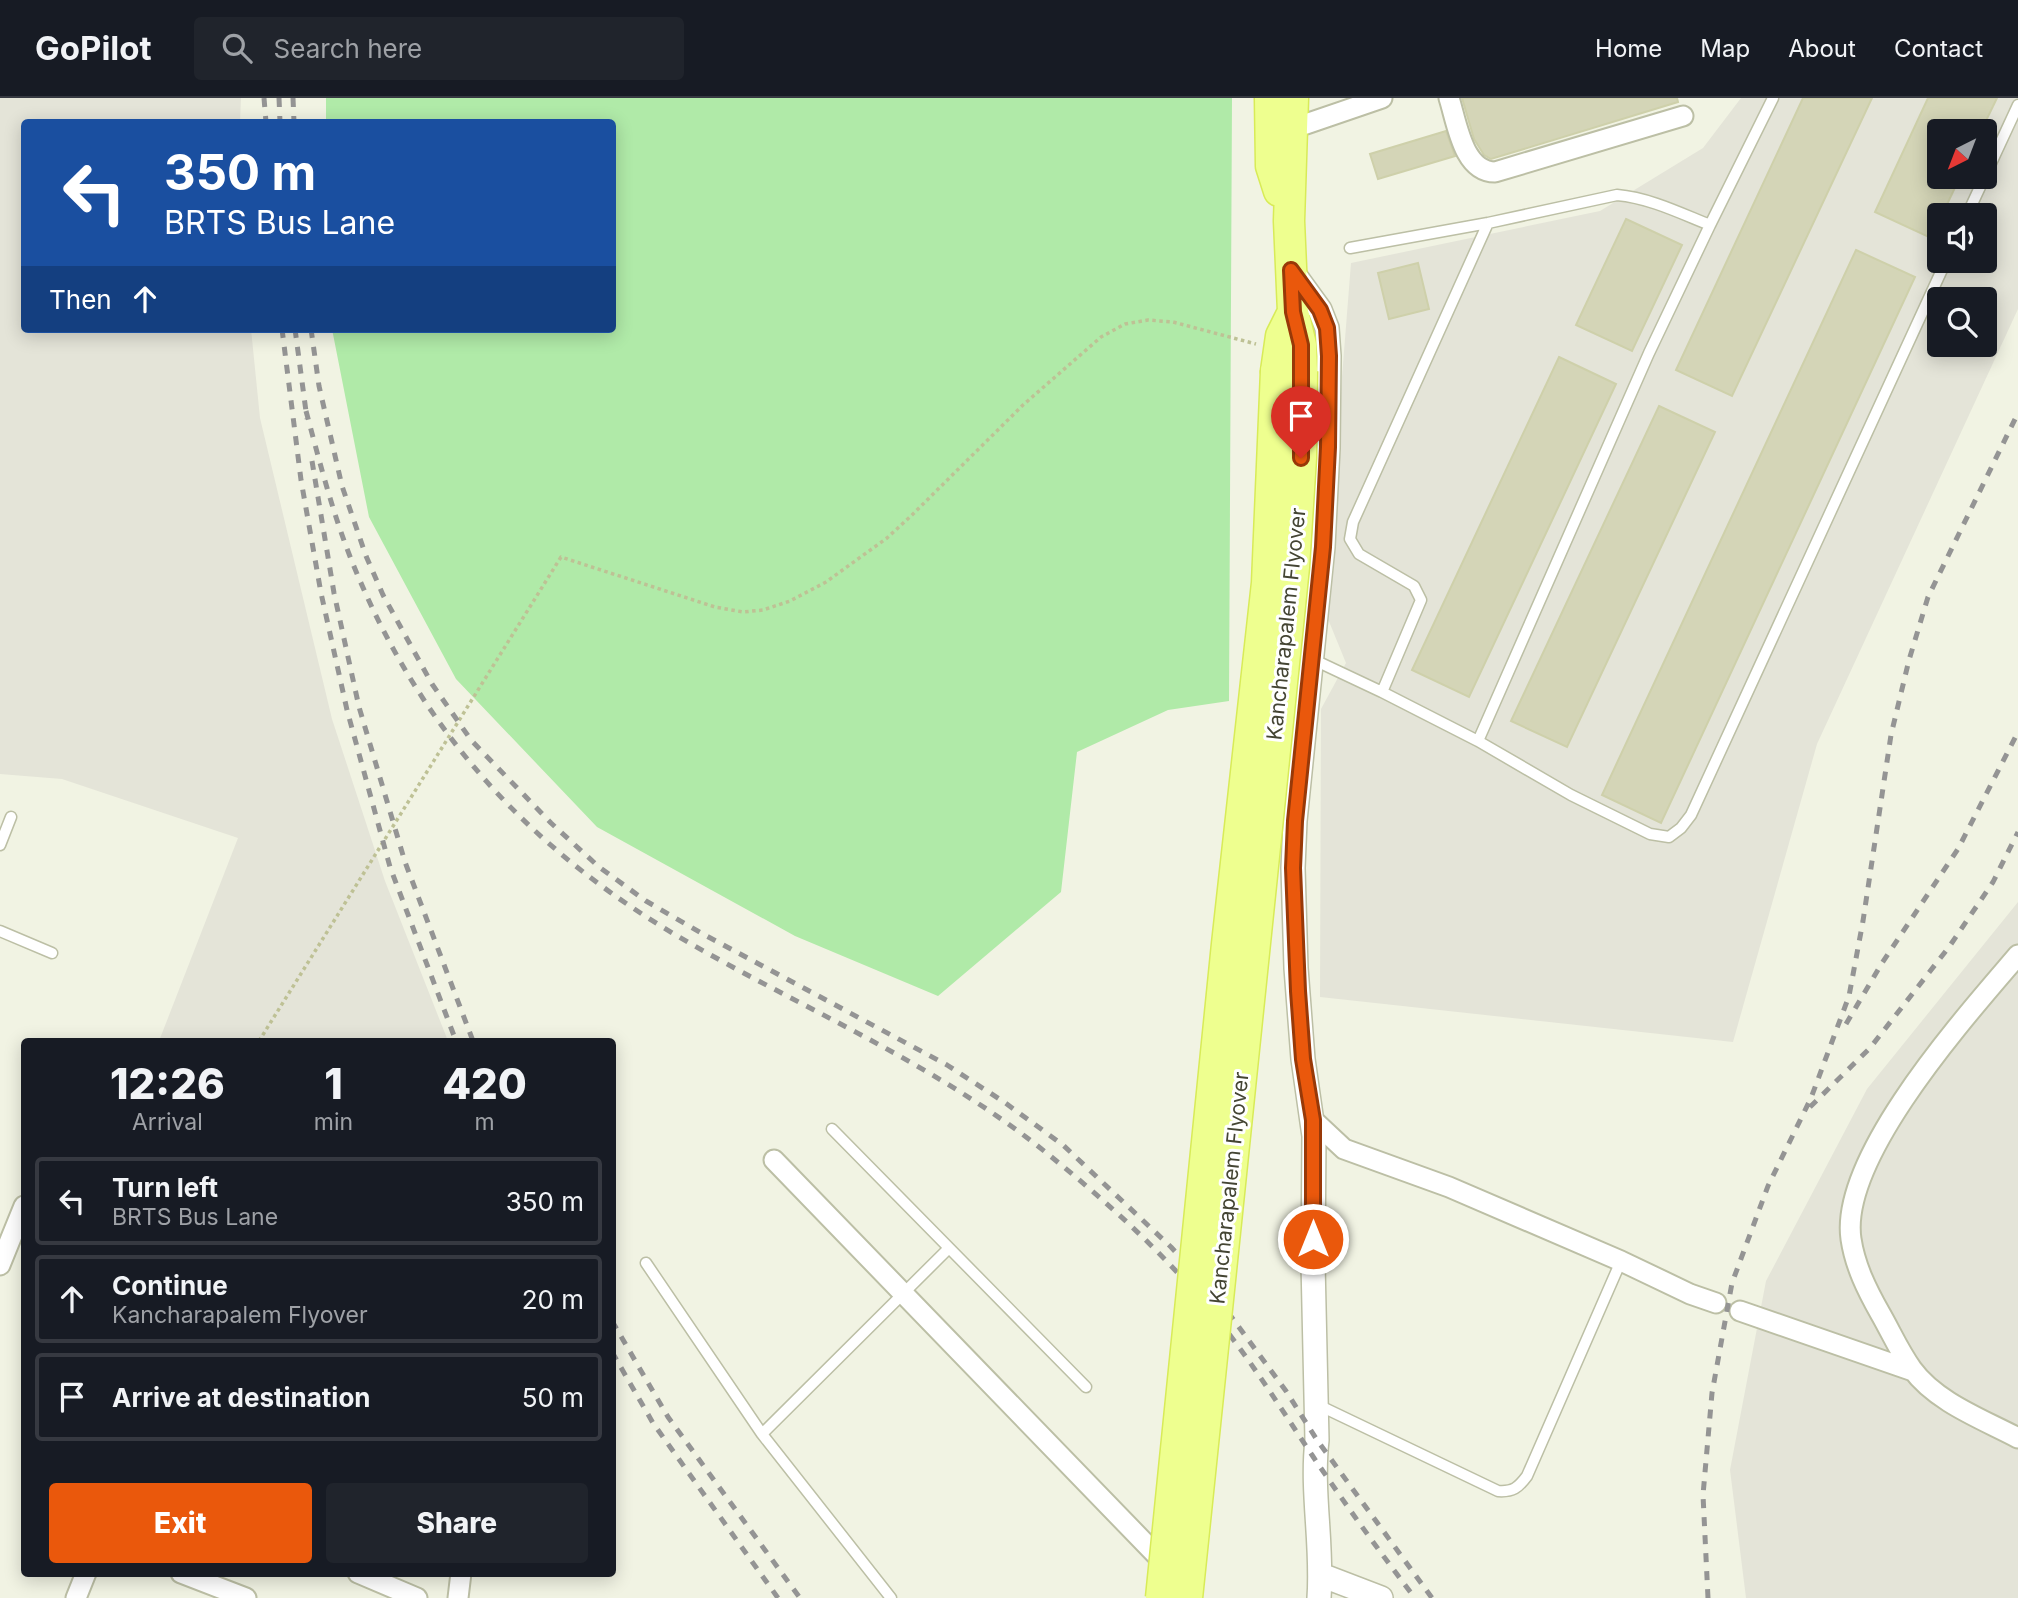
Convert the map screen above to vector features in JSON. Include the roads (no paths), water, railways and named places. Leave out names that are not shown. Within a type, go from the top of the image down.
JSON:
[{"type":"main road","points":[[1270,98],[1271,166],[1289,221]]},
{"type":"main road","points":[[1289,221],[1302,107]]},
{"type":"main road","name":"Kancharapalem Flyover","points":[[1161,1598],[1227,944],[1267,583],[1285,364],[1299,337],[1293,312],[1289,221]]},
{"type":"main road","name":"Kancharapalem Flyover","points":[[1187,1598],[1294,567],[1301,458],[1285,364]]},
{"type":"street","points":[[1302,107],[1382,98]]},
{"type":"street","points":[[1449,98],[1471,161],[1486,172],[1495,172],[1683,116]]},
{"type":"street","points":[[1291,270],[1320,310],[1327,328],[1329,356],[1323,547],[1295,821],[1293,868],[1296,968],[1303,1059],[1313,1120],[1317,1440],[1314,1464],[1320,1587],[1381,1598]]},
{"type":"street","points":[[2018,955],[1946,1040],[1910,1089],[1867,1165],[1853,1207],[1850,1237],[1858,1269],[1913,1371],[1929,1387],[1952,1403],[2018,1438]]},
{"type":"street","points":[[1313,1120],[1344,1149],[1449,1187],[1621,1261],[1690,1294],[1716,1303]]},
{"type":"street","points":[[1314,1164],[1344,1149]]},
{"type":"street","points":[[774,1160],[1197,1598]]},
{"type":"street","points":[[0,1265],[21,1213]]},
{"type":"street","points":[[1740,1311],[1913,1371]]},
{"type":"street","points":[[76,1598],[84,1577]]},
{"type":"street","points":[[191,1577],[246,1598]]},
{"type":"street","points":[[367,1577],[417,1598]]},
{"type":"street","points":[[458,1598],[461,1577]]},
{"type":"lane","points":[[1478,741],[1644,366],[1773,98]]},
{"type":"lane","points":[[1973,203],[2018,105]]},
{"type":"lane","points":[[1350,248],[1488,223],[1618,195],[1664,207],[1710,225]]},
{"type":"lane","points":[[1382,692],[1421,600],[1414,586],[1359,554],[1349,540],[1353,522],[1488,223]]},
{"type":"lane","points":[[1311,659],[1478,741],[1571,795],[1650,834],[1669,837],[1691,816],[1940,273]]},
{"type":"lane","points":[[0,845],[11,817]]},
{"type":"lane","points":[[0,931],[52,953]]},
{"type":"lane","points":[[832,1129],[1086,1387]]},
{"type":"lane","points":[[762,1434],[949,1248]]},
{"type":"lane","points":[[1315,1404],[1499,1491],[1511,1492],[1519,1487],[1527,1476],[1621,1261]]},
{"type":"lane","points":[[646,1263],[762,1434],[891,1598]]},
{"type":"railway","points":[[264,98],[266,119]]},
{"type":"railway","points":[[279,98],[280,119]]},
{"type":"railway","points":[[293,98],[294,119]]},
{"type":"railway","points":[[283,333],[301,480],[321,593],[347,710],[390,867],[455,1038]]},
{"type":"railway","points":[[296,333],[307,419]]},
{"type":"railway","points":[[312,333],[319,386],[342,486],[366,556],[383,595],[432,684],[471,740],[551,823],[599,867],[646,901],[947,1065],[1063,1145],[1171,1247],[1216,1296],[1432,1598]]},
{"type":"railway","points":[[306,411],[339,527],[381,625],[413,683],[449,736],[489,784],[534,830],[582,871],[636,910],[693,945],[878,1044],[969,1097],[1054,1159],[1094,1193],[1170,1265],[1220,1322],[1415,1598]]},
{"type":"railway","points":[[1708,1598],[1703,1495],[1712,1393],[1732,1283],[1768,1186],[1811,1098],[1849,996],[1891,735],[1928,597],[2018,413]]},
{"type":"railway","points":[[312,461],[334,593],[359,707],[405,862],[472,1038]]},
{"type":"railway","points":[[1846,1024],[1882,963],[1958,849],[2018,732]]},
{"type":"railway","points":[[1810,1107],[1870,1048],[1949,947],[1993,882],[2018,832]]},
{"type":"railway","points":[[616,1328],[668,1417],[800,1598]]},
{"type":"railway","points":[[616,1359],[653,1423],[778,1598]]}]
